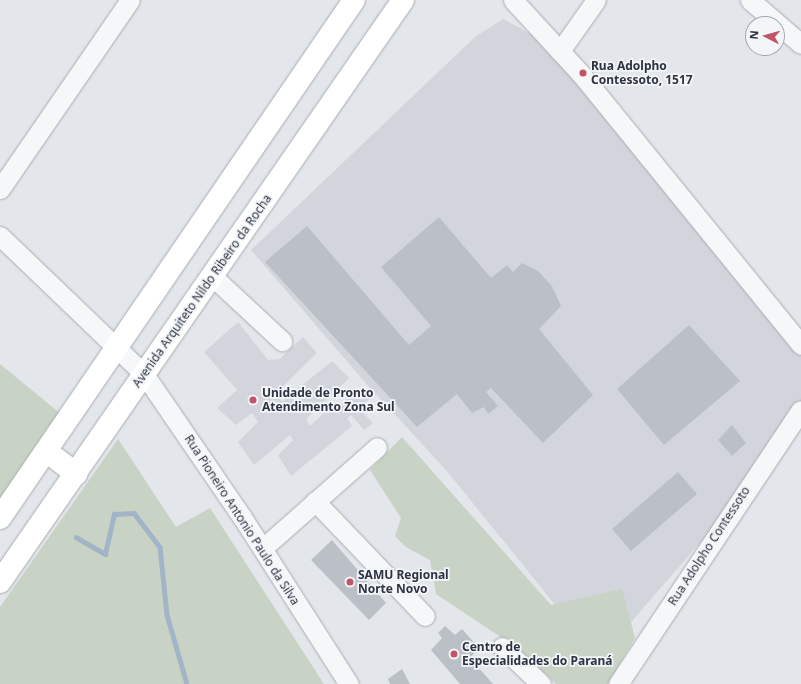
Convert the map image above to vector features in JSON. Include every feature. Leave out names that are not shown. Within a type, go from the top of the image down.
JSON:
[{"type":"main road","name":"Avenida Arquiteto Nildo Ribeiro da Rocha","points":[[0,582],[76,474],[131,359],[354,0]]},
{"type":"main road","name":"Avenida Arquiteto Nildo Ribeiro da Rocha","points":[[0,518],[46,451],[131,359],[212,276],[399,1]]},
{"type":"main road","points":[[46,451],[76,474]]},
{"type":"street","points":[[0,189],[130,0]]},
{"type":"street","points":[[513,0],[560,51],[801,346]]},
{"type":"street","points":[[560,51],[596,0]]},
{"type":"street","points":[[750,0],[801,44]]},
{"type":"street","name":"Rua Pioneiro Antonio Paulo da Silva","points":[[0,236],[131,359],[263,548],[349,684]]},
{"type":"street","points":[[212,276],[282,341]]},
{"type":"street","name":"Rua Adolpho Contessoto","points":[[618,684],[801,410]]},
{"type":"street","points":[[263,548],[378,447]]},
{"type":"street","points":[[315,501],[425,616]]},
{"type":"street","points":[[502,647],[541,684]]},
{"type":"shaded area","points":[[503,19],[561,50],[801,345],[801,410],[745,491],[599,659],[446,470],[376,394],[358,408],[373,423],[364,430],[351,415],[347,418],[352,426],[291,476],[278,455],[293,440],[290,435],[254,465],[238,442],[258,422],[252,413],[236,425],[217,408],[237,390],[204,352],[238,322],[268,360],[280,359],[303,337],[317,353],[277,392],[282,402],[332,361],[349,378],[306,419],[310,426],[336,402],[338,407],[352,394],[357,398],[370,388],[251,250],[475,37]]},
{"type":"green space","points":[[0,364],[67,419],[0,517]]},
{"type":"green space","points":[[402,437],[551,605],[622,589],[635,638],[608,684],[556,684],[520,650],[436,594],[430,560],[406,547],[395,536],[401,518],[370,470]]},
{"type":"green space","points":[[118,439],[176,527],[210,508],[324,684],[0,684],[0,607]]},
{"type":"building","points":[[439,217],[491,278],[507,265],[513,272],[522,263],[538,271],[552,286],[561,306],[539,329],[593,395],[543,443],[491,388],[486,392],[498,406],[488,414],[484,407],[472,413],[457,394],[417,427],[265,262],[307,226],[409,345],[431,326],[381,267]]},
{"type":"building","points":[[689,325],[740,381],[664,445],[617,389]]},
{"type":"building","points":[[732,425],[746,443],[732,456],[718,440]]},
{"type":"building","points":[[678,472],[697,494],[631,551],[612,529]]},
{"type":"building","name":"SAMU Regional Norte Novo","points":[[332,540],[386,603],[369,620],[311,560]]},
{"type":"building","name":"Centro de Especialidades do Paraná","points":[[445,626],[455,635],[462,629],[479,648],[470,658],[493,684],[460,684],[431,650],[442,638],[438,633]]},
{"type":"building","points":[[402,669],[410,684],[390,684],[388,679]]},
{"type":"waterway","points":[[76,537],[105,554],[114,514],[134,513],[160,547],[167,615],[187,684]]},
{"type":"place","name":"Rua Adolpho Contessoto, 1517","points":[[583,73]]},
{"type":"place","name":"Unidade de Pronto Atendimento Zona Sul","points":[[253,400]]},
{"type":"place","name":"SAMU Regional Norte Novo","points":[[350,582]]},
{"type":"place","name":"Centro de Especialidades do Paraná","points":[[454,654]]}]
